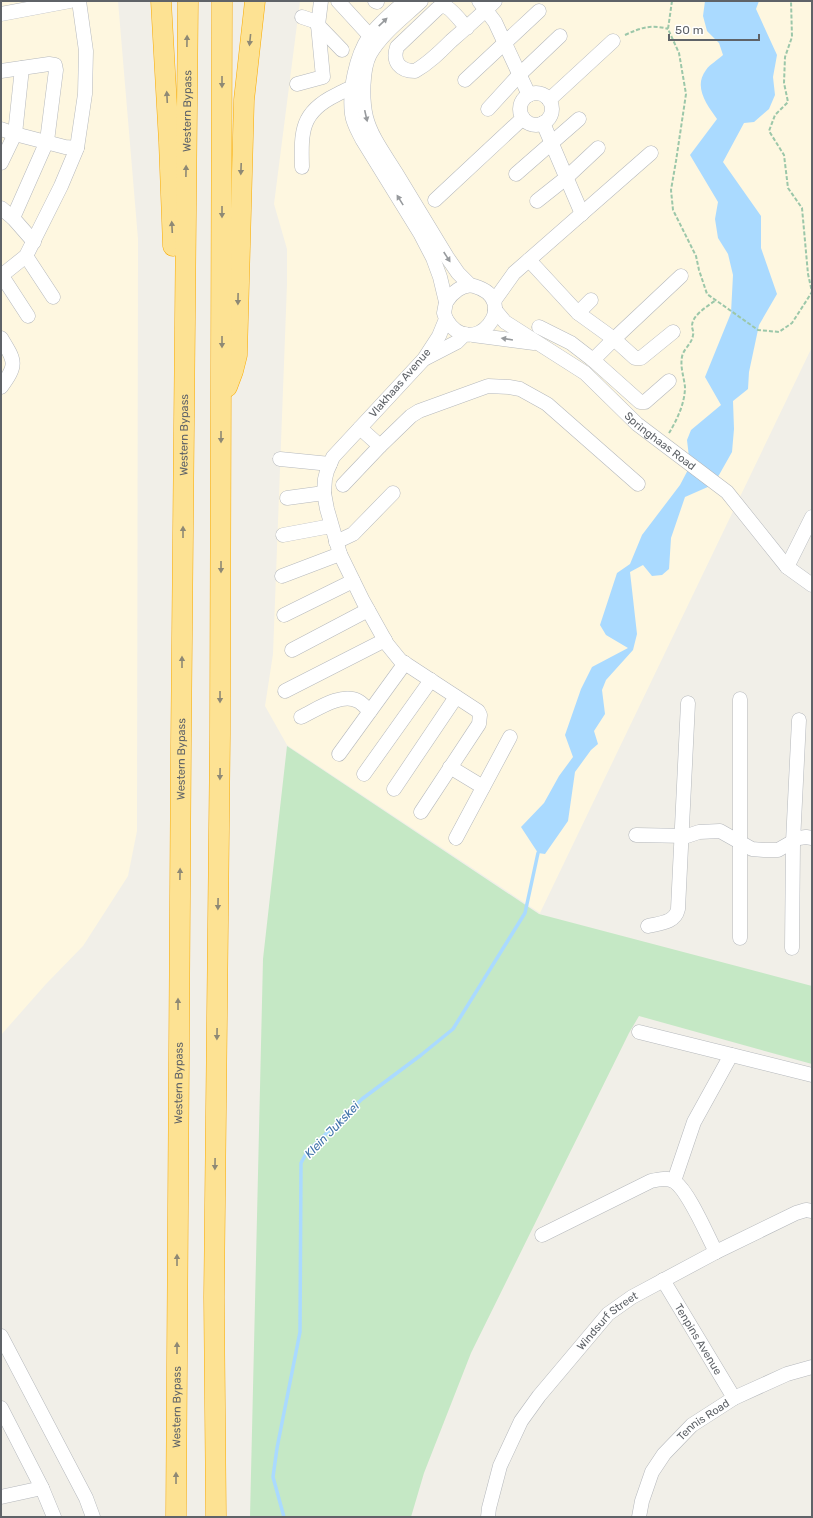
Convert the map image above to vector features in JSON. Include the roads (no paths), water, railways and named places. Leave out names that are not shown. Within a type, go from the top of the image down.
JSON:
[{"type":"highway","points":[[161,1],[184,434]]},
{"type":"highway","name":"Western Bypass","points":[[176,1517],[178,956],[182,701],[188,1]]},
{"type":"highway","points":[[216,1517],[214,1289],[220,735],[222,1]]},
{"type":"highway","points":[[221,398],[230,380],[237,355],[244,100],[255,1]]},
{"type":"street","points":[[7,9],[70,1]]},
{"type":"street","points":[[28,316],[2,276],[26,256],[61,186],[77,148],[85,94],[86,51],[79,1]]},
{"type":"street","points":[[298,84],[323,77],[318,25],[321,1]]},
{"type":"street","points":[[338,1],[370,36]]},
{"type":"street","name":"Vlakhaas Avenue","points":[[406,1],[370,36],[359,56],[358,88],[370,128],[376,141],[458,273],[475,287]]},
{"type":"street","name":"Vlakhaas Avenue","points":[[421,1],[391,29],[377,44],[370,55],[358,88],[351,97],[352,114],[356,128],[428,248],[440,277],[446,302],[444,313],[446,318],[439,336],[424,359],[333,457],[327,471],[324,493],[331,526],[338,548],[353,581],[385,640],[400,660],[478,711],[481,717],[479,724],[450,767]]},
{"type":"street","points":[[467,28],[450,9],[446,6],[441,6],[397,47],[395,58],[404,69],[415,71],[424,66],[467,28],[485,3],[529,95]]},
{"type":"street","points":[[466,80],[538,11]]},
{"type":"street","points":[[302,17],[314,21],[342,50]]},
{"type":"street","points":[[488,109],[520,74],[560,36]]},
{"type":"street","points":[[549,100],[613,41]]},
{"type":"street","points":[[1,71],[49,64],[54,64],[56,67],[47,141],[14,218]]},
{"type":"street","points":[[1,163],[15,134],[22,68]]},
{"type":"street","points":[[302,167],[301,139],[303,129],[312,111],[328,99],[358,88]]},
{"type":"street","points":[[540,93],[549,100],[552,105],[551,116],[548,120],[543,123],[532,124],[523,118],[520,108],[525,98],[529,95],[540,93]]},
{"type":"street","points":[[435,200],[523,118]]},
{"type":"street","points":[[516,174],[579,119]]},
{"type":"street","points":[[543,123],[582,214]]},
{"type":"street","points":[[1,129],[65,147],[77,148]]},
{"type":"street","points":[[537,201],[566,178],[598,148]]},
{"type":"street","points":[[424,359],[469,334],[482,332],[489,326],[494,319],[495,306],[514,273],[651,153]]},
{"type":"street","points":[[1,208],[14,218],[34,242]]},
{"type":"street","points":[[26,256],[53,297]]},
{"type":"street","points":[[529,260],[578,313],[614,339],[635,358],[641,358],[672,332]]},
{"type":"street","points":[[446,302],[456,291],[475,287],[514,273]]},
{"type":"street","points":[[593,360],[682,276]]},
{"type":"street","points":[[475,287],[489,293],[495,306]]},
{"type":"street","points":[[578,313],[591,300]]},
{"type":"street","name":"Springhaas Road","points":[[495,306],[505,322],[585,373],[637,424],[727,492],[787,567],[812,585]]},
{"type":"street","points":[[446,318],[450,326],[456,331],[540,345]]},
{"type":"street","points":[[539,327],[571,343],[593,360],[640,402],[645,402],[669,380]]},
{"type":"street","points":[[1,338],[13,359],[9,375],[1,387]]},
{"type":"street","points":[[343,485],[411,416],[419,411],[488,386],[520,389],[547,404],[638,484]]},
{"type":"street","points":[[360,428],[380,446]]},
{"type":"street","points":[[280,459],[330,464]]},
{"type":"street","points":[[287,498],[324,493]]},
{"type":"street","points":[[282,576],[338,548],[393,493]]},
{"type":"street","points":[[787,567],[812,517]]},
{"type":"street","points":[[284,535],[331,526]]},
{"type":"street","points":[[284,615],[353,581]]},
{"type":"street","points":[[292,650],[368,610]]},
{"type":"street","points":[[285,692],[385,640]]},
{"type":"street","points":[[339,754],[405,663]]},
{"type":"street","points":[[364,774],[431,680]]},
{"type":"street","points":[[394,789],[456,697]]},
{"type":"street","points":[[301,717],[338,699],[345,698],[357,700],[370,711]]},
{"type":"street","points":[[740,699],[740,938]]},
{"type":"street","points":[[648,926],[668,922],[677,914],[678,909],[688,703]]},
{"type":"street","points":[[792,948],[793,842],[799,720]]},
{"type":"street","points":[[456,838],[510,737]]},
{"type":"street","points":[[421,812],[450,767],[483,787]]},
{"type":"street","points":[[636,835],[682,836],[699,832],[720,831],[752,849],[764,850],[778,850],[799,838],[812,838]]},
{"type":"street","points":[[638,1032],[812,1075]]},
{"type":"street","points":[[674,1181],[694,1122],[731,1055]]},
{"type":"street","points":[[542,1236],[651,1182],[660,1179],[674,1181],[686,1194],[716,1252]]},
{"type":"street","name":"Windsurf Street","points":[[488,1517],[500,1466],[521,1420],[591,1332],[608,1314],[632,1297],[716,1252],[796,1213],[806,1210],[812,1211]]},
{"type":"street","name":"Tenpins Avenue","points":[[663,1280],[734,1398]]},
{"type":"street","points":[[1,1336],[86,1498],[93,1517]]},
{"type":"street","name":"Tennis Road","points":[[639,1517],[642,1501],[652,1472],[664,1454],[692,1425],[734,1398],[787,1374],[812,1367]]},
{"type":"street","points":[[1,1408],[42,1488],[54,1517]]},
{"type":"street","points":[[1,1497],[42,1488]]},
{"type":"water","points":[[705,1],[759,1],[756,9],[777,55],[773,77],[775,95],[769,109],[754,122],[744,123],[723,162],[761,216],[761,248],[777,294],[759,325],[749,372],[748,389],[733,401],[734,429],[732,452],[719,475],[710,486],[685,497],[671,538],[669,569],[662,575],[652,576],[643,565],[630,572],[637,634],[633,650],[606,680],[602,690],[605,714],[594,731],[598,744],[591,750],[575,772],[568,821],[545,854],[538,853],[521,827],[544,803],[559,776],[573,757],[565,735],[581,689],[592,667],[628,648],[606,635],[600,625],[617,573],[630,564],[642,535],[680,485],[690,466],[687,440],[691,430],[721,405],[705,377],[731,313],[733,275],[728,254],[718,238],[715,219],[718,202],[690,155],[717,119],[709,108],[701,89],[702,76],[710,66],[723,55],[719,43],[707,31],[703,16]]},
{"type":"waterway","name":"Klein Jukskei","points":[[284,1517],[273,1477],[277,1448],[300,1332],[301,1163],[307,1152],[362,1099],[453,1029],[525,913],[538,853]]}]
